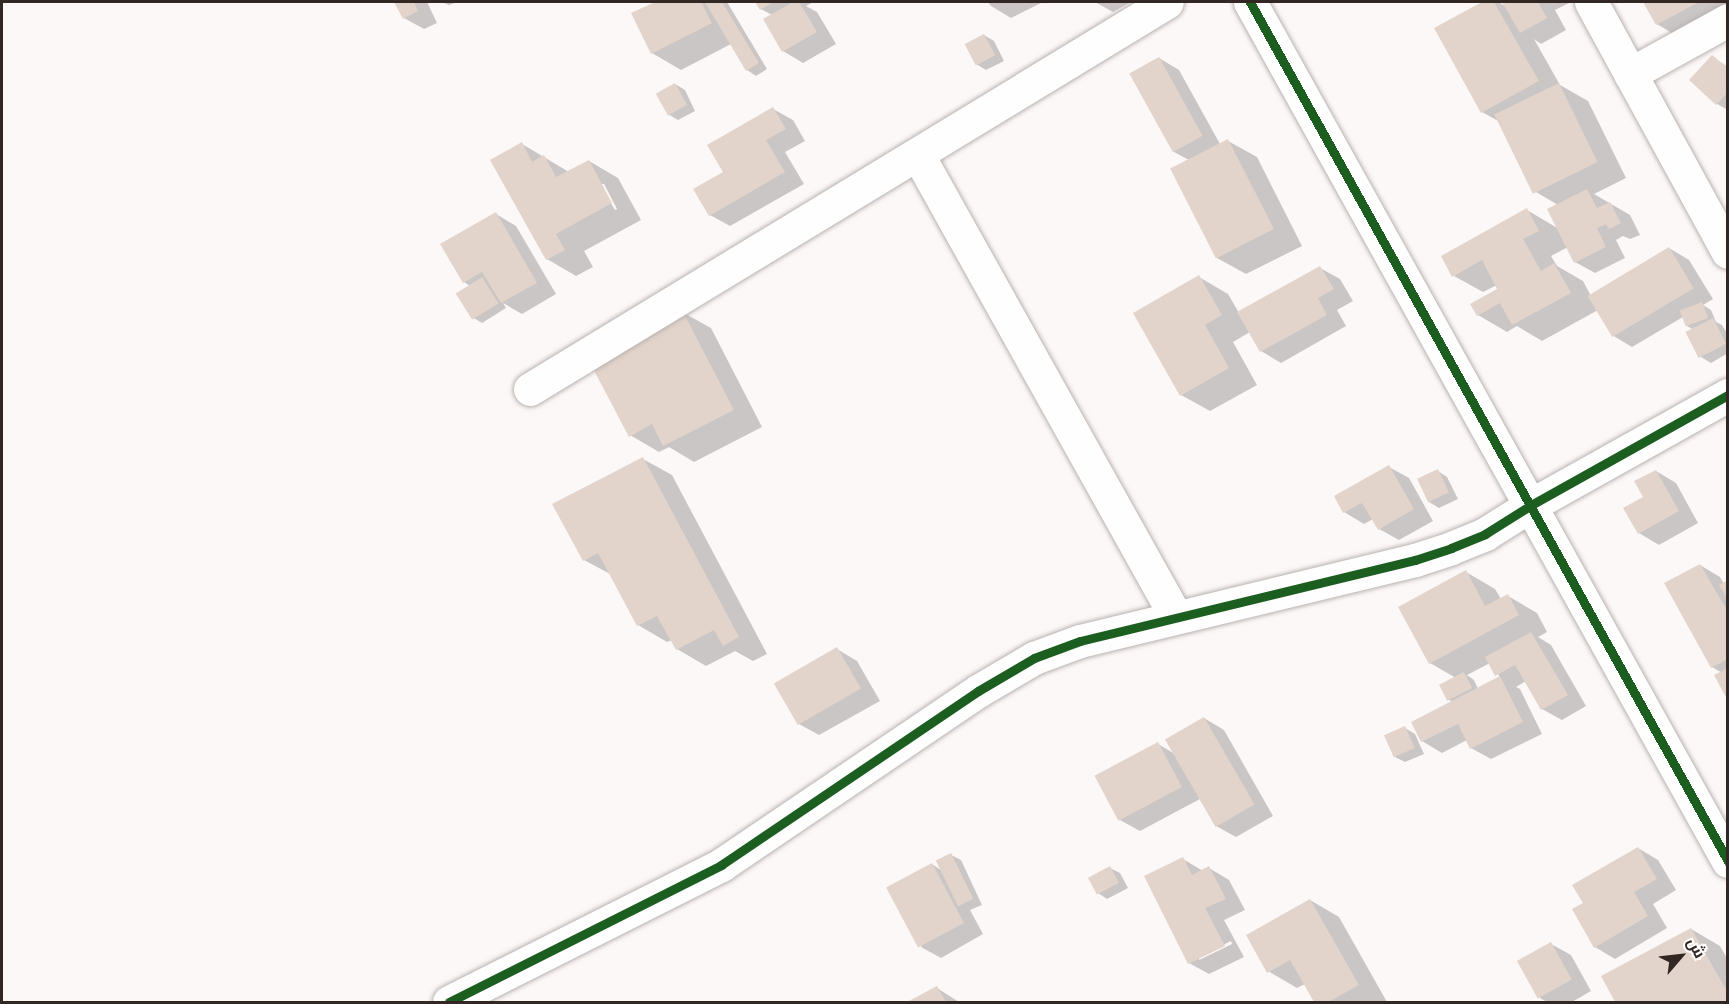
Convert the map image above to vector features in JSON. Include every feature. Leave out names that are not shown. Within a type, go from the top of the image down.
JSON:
[{"type":"street","points":[[530,389],[1167,2]]},
{"type":"street","points":[[1250,2],[1728,861]]},
{"type":"street","points":[[1591,2],[1728,252]]},
{"type":"street","points":[[1630,74],[1728,20]]},
{"type":"street","points":[[918,155],[1176,618]]},
{"type":"street","points":[[449,1002],[721,865],[978,691],[1034,658],[1080,641],[1415,560],[1485,534],[1531,505],[1728,395]]},
{"type":"building","points":[[394,2],[414,2],[418,11],[403,19]]},
{"type":"building","points":[[655,2],[701,2],[712,23],[651,54],[631,13]]},
{"type":"building","points":[[705,2],[722,2],[759,63],[746,71]]},
{"type":"building","points":[[755,2],[774,2],[760,10]]},
{"type":"building","points":[[793,2],[799,2],[817,32],[782,52],[763,19]]},
{"type":"building","points":[[1482,2],[1494,2],[1539,81],[1481,113],[1434,28]]},
{"type":"building","points":[[1502,2],[1538,2],[1547,18],[1520,33]]},
{"type":"building","points":[[1643,2],[1699,2],[1656,25]]},
{"type":"building","points":[[984,34],[995,55],[976,66],[965,44]]},
{"type":"building","points":[[1712,55],[1728,68],[1728,92],[1716,105],[1689,80]]},
{"type":"building","points":[[1159,57],[1203,136],[1173,152],[1129,73]]},
{"type":"building","points":[[675,83],[687,105],[668,116],[656,94]]},
{"type":"building","points":[[1559,83],[1598,162],[1533,194],[1494,115]]},
{"type":"building","points":[[773,107],[786,129],[766,140],[785,172],[709,216],[693,189],[723,172],[707,145]]},
{"type":"building","points":[[1228,139],[1274,229],[1216,259],[1170,169]]},
{"type":"building","points":[[522,142],[532,162],[544,155],[556,177],[589,160],[612,203],[556,234],[565,250],[546,260],[490,160]]},
{"type":"building","points":[[1587,189],[1597,208],[1610,202],[1621,223],[1609,229],[1606,224],[1597,228],[1606,247],[1574,263],[1547,209]]},
{"type":"building","points":[[1527,208],[1539,231],[1523,239],[1541,271],[1554,263],[1571,293],[1512,325],[1500,303],[1477,316],[1470,304],[1497,289],[1482,260],[1452,277],[1441,256]]},
{"type":"building","points":[[496,212],[537,283],[501,303],[482,272],[463,283],[440,244]]},
{"type":"building","points":[[1669,247],[1694,288],[1612,337],[1588,296]]},
{"type":"building","points":[[1320,266],[1334,289],[1318,298],[1327,315],[1260,352],[1237,312]]},
{"type":"building","points":[[1199,275],[1222,315],[1205,325],[1229,368],[1180,396],[1133,313]]},
{"type":"building","points":[[482,277],[498,303],[472,320],[456,293]]},
{"type":"building","points":[[1702,302],[1708,318],[1686,326],[1680,311]]},
{"type":"building","points":[[682,310],[734,410],[663,446],[652,424],[629,437],[588,359]]},
{"type":"building","points":[[1713,318],[1726,344],[1699,358],[1685,332]]},
{"type":"building","points":[[643,457],[739,637],[723,646],[714,630],[676,650],[657,616],[637,626],[598,553],[583,561],[552,504]]},
{"type":"building","points":[[1389,465],[1414,509],[1378,530],[1362,503],[1343,513],[1334,496]]},
{"type":"building","points":[[1438,469],[1449,493],[1428,502],[1417,479]]},
{"type":"building","points":[[1656,470],[1679,511],[1638,534],[1623,508],[1643,497],[1634,481]]},
{"type":"building","points":[[1700,564],[1728,612],[1728,659],[1711,668],[1664,583]]},
{"type":"building","points":[[1466,570],[1485,606],[1508,594],[1519,615],[1429,664],[1398,607]]},
{"type":"building","points":[[1728,580],[1728,600],[1719,585]]},
{"type":"building","points":[[1531,632],[1568,695],[1541,710],[1515,665],[1495,676],[1485,657]]},
{"type":"building","points":[[837,647],[861,689],[798,725],[774,684]]},
{"type":"building","points":[[1728,668],[1728,701],[1714,675]]},
{"type":"building","points":[[1464,672],[1472,688],[1447,701],[1439,685]]},
{"type":"building","points":[[1500,676],[1523,722],[1470,749],[1458,724],[1421,742],[1411,722]]},
{"type":"building","points":[[1204,717],[1254,804],[1216,827],[1165,740]]},
{"type":"building","points":[[1405,726],[1415,748],[1394,757],[1384,735]]},
{"type":"building","points":[[1158,742],[1182,787],[1118,821],[1094,776]]},
{"type":"building","points":[[1638,847],[1657,879],[1634,892],[1648,916],[1594,948],[1572,909],[1583,903],[1572,885]]},
{"type":"building","points":[[951,853],[973,899],[958,906],[936,860]]},
{"type":"building","points":[[1183,857],[1192,875],[1209,866],[1226,899],[1205,908],[1225,946],[1188,964],[1144,876]]},
{"type":"building","points":[[932,863],[964,923],[918,947],[886,887]]},
{"type":"building","points":[[1110,866],[1119,883],[1097,895],[1088,878]]},
{"type":"building","points":[[1310,899],[1359,985],[1328,1002],[1314,1002],[1290,960],[1267,973],[1246,935]]},
{"type":"building","points":[[1691,928],[1728,993],[1728,1002],[1615,1002],[1601,976]]},
{"type":"building","points":[[1551,942],[1572,980],[1538,999],[1517,961]]},
{"type":"building","points":[[937,986],[946,1002],[907,1002]]},
{"type":"cycle path","points":[[1250,2],[1728,861]]},
{"type":"cycle path","points":[[449,1002],[721,865],[978,691],[1034,658],[1080,641],[1415,560],[1451,548],[1485,534],[1531,505],[1728,395]]}]
